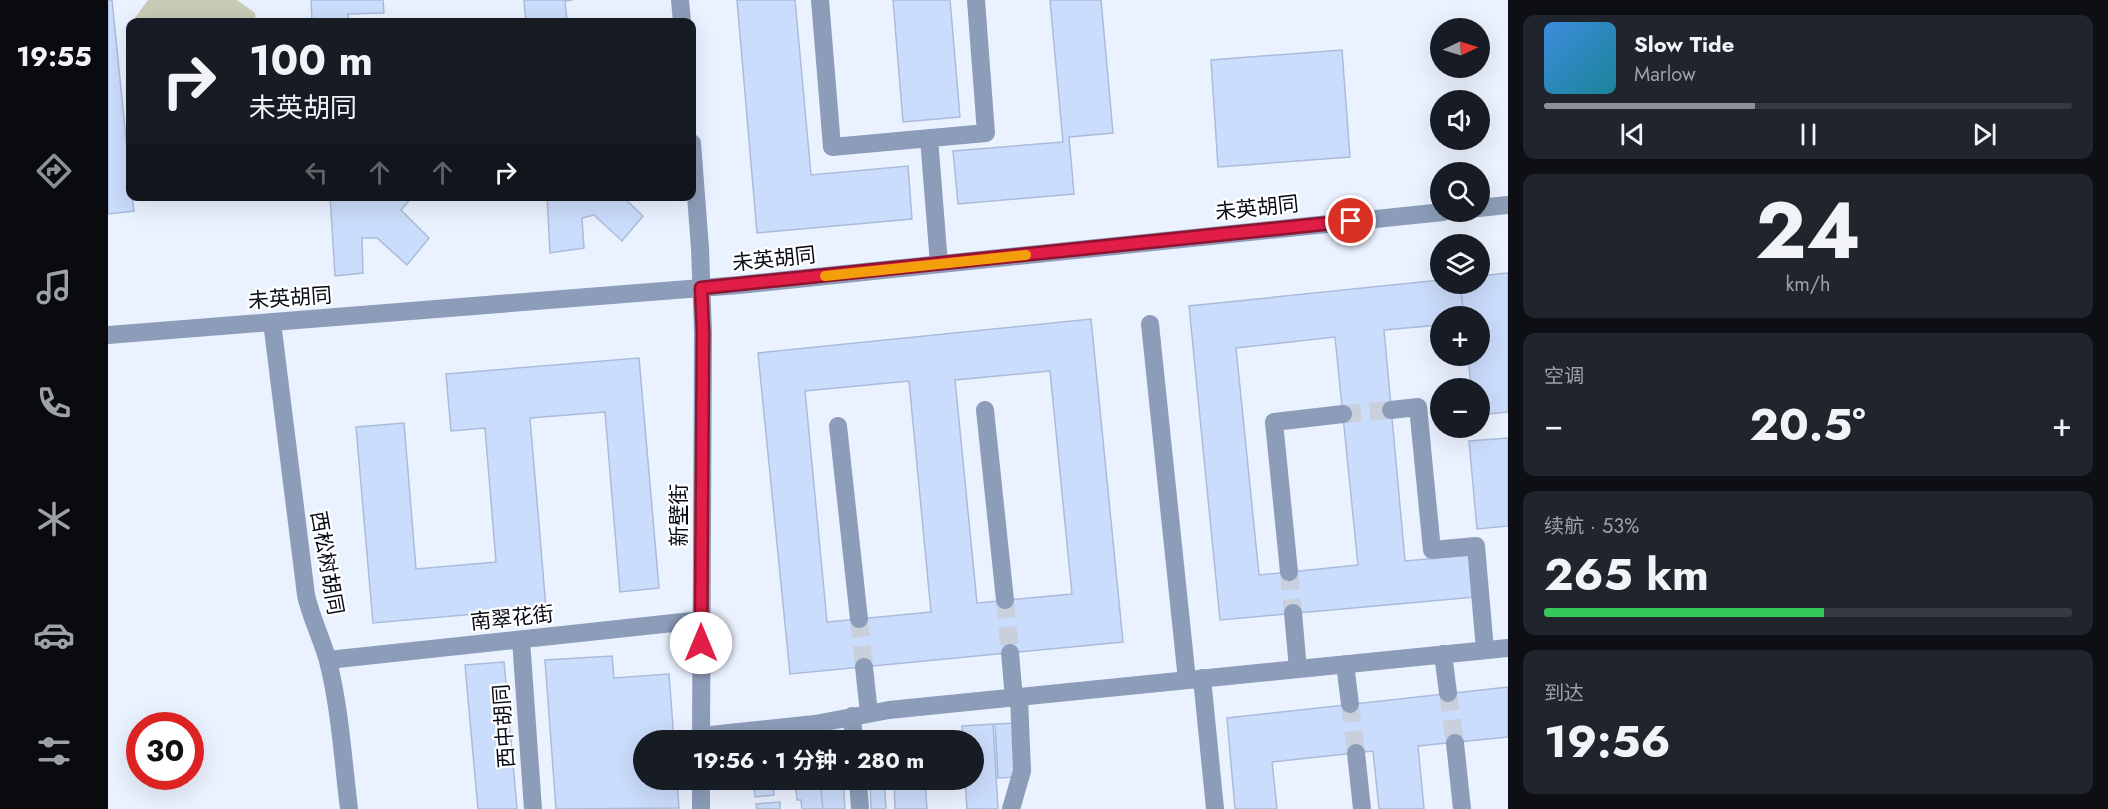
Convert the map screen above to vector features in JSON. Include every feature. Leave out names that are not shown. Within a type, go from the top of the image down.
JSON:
[{"type":"street","points":[[680,0],[682,18]]},
{"type":"street","points":[[820,0],[832,147],[986,133],[976,0]]},
{"type":"street","points":[[929,138],[939,264]]},
{"type":"street","name":"新壁街","points":[[696,201],[703,332],[701,730]]},
{"type":"street","points":[[1490,207],[1508,205]]},
{"type":"street","name":"未英胡同","points":[[108,334],[701,288],[1430,213]]},
{"type":"street","name":"西松树胡同","points":[[272,322],[306,595],[311,617],[328,660],[334,689],[349,809]]},
{"type":"street","points":[[1150,324],[1195,679],[1215,809]]},
{"type":"street","points":[[1391,410],[1418,407],[1432,549],[1476,546],[1485,650]]},
{"type":"street","points":[[985,410],[1005,600]]},
{"type":"street","points":[[1289,572],[1274,422],[1343,414]]},
{"type":"street","points":[[838,426],[859,619]]},
{"type":"street","points":[[1293,613],[1298,669]]},
{"type":"street","name":"南翠花街","points":[[328,660],[701,620]]},
{"type":"street","name":"西中胡同","points":[[520,640],[533,809]]},
{"type":"street","points":[[766,730],[861,715],[1508,648]]},
{"type":"street","points":[[1010,652],[1022,771],[1011,809]]},
{"type":"street","points":[[1443,654],[1448,693]]},
{"type":"street","points":[[1345,664],[1350,704]]},
{"type":"street","points":[[857,730],[861,715],[864,667]]},
{"type":"street","points":[[1455,743],[1462,809]]},
{"type":"street","points":[[1356,753],[1362,809]]},
{"type":"street","points":[[701,790],[702,809]]},
{"type":"street","points":[[859,790],[860,809]]},
{"type":"green space","points":[[148,0],[237,0],[255,13],[256,18],[135,18]]},
{"type":"building","points":[[108,0],[112,0],[126,138],[126,201],[133,201],[134,211],[108,214]]},
{"type":"building","points":[[311,0],[383,0],[384,13],[348,14],[348,18],[312,18]]},
{"type":"building","points":[[524,0],[573,0],[565,1],[567,18],[526,18]]},
{"type":"building","points":[[737,0],[795,0],[811,175],[908,166],[912,219],[757,233]]},
{"type":"building","points":[[893,0],[950,0],[960,117],[903,122]]},
{"type":"building","points":[[1050,0],[1101,0],[1113,133],[1069,137],[1074,194],[958,204],[953,151],[1063,142]]},
{"type":"building","points":[[1342,50],[1350,157],[1218,167],[1211,60]]},
{"type":"building","points":[[330,201],[409,201],[401,210],[429,238],[407,265],[377,238],[362,238],[363,273],[335,276]]},
{"type":"building","points":[[547,201],[627,201],[643,216],[622,241],[594,215],[582,218],[584,248],[550,253]]},
{"type":"building","points":[[1508,273],[1508,412],[1490,414],[1490,378],[1470,378],[1469,366],[1490,366],[1490,306],[1463,306],[1461,294],[1490,294],[1490,275]]},
{"type":"building","points":[[1430,281],[1430,294],[1461,294],[1463,306],[1430,306],[1430,326],[1384,330],[1405,561],[1472,555],[1475,597],[1220,620],[1189,306]],"holes":[[[1335,337],[1358,565],[1259,575],[1236,348]]]},
{"type":"building","points":[[1091,319],[1123,642],[790,674],[758,353]],"holes":[[[1050,371],[1072,594],[977,603],[955,380]],[[909,381],[931,612],[827,622],[805,391]]]},
{"type":"building","points":[[639,358],[659,588],[620,592],[605,412],[530,418],[546,608],[373,623],[356,427],[404,423],[416,569],[496,562],[485,428],[451,431],[446,374]]},
{"type":"building","points":[[1508,438],[1508,526],[1477,529],[1469,441]]},
{"type":"building","points":[[612,656],[614,678],[669,674],[673,730],[633,730],[633,790],[678,790],[679,808],[556,809],[545,660]]},
{"type":"building","points":[[504,662],[517,809],[478,809],[465,665]]},
{"type":"building","points":[[1508,687],[1508,737],[1418,746],[1424,809],[1379,809],[1373,751],[1272,762],[1277,809],[1235,809],[1227,718]]},
{"type":"building","points":[[1015,723],[1018,777],[998,778],[995,724]]},
{"type":"building","points":[[993,724],[998,809],[967,809],[966,790],[984,790],[984,730],[962,730],[962,726]]},
{"type":"building","points":[[754,790],[774,790],[774,795],[755,797]]},
{"type":"building","points":[[796,790],[821,790],[823,809],[802,809],[801,800],[797,800]]},
{"type":"building","points":[[821,790],[844,790],[845,809],[823,809]]},
{"type":"building","points":[[870,790],[885,790],[886,809],[871,809]]},
{"type":"building","points":[[894,790],[926,790],[927,809],[895,809]]},
{"type":"building","points":[[780,802],[780,809],[757,809],[756,804]]},
{"type":"tunnel","points":[[1343,414],[1391,410]]},
{"type":"tunnel","points":[[1289,572],[1293,613]]},
{"type":"tunnel","points":[[1005,600],[1010,653]]},
{"type":"tunnel","points":[[859,619],[864,667]]},
{"type":"tunnel","points":[[1448,693],[1455,743]]},
{"type":"tunnel","points":[[1350,704],[1356,753]]},
{"type":"slow traffic","points":[[825,276],[1026,255]]},
{"type":"route","points":[[701,643],[703,332],[701,288],[1351,221]]}]
